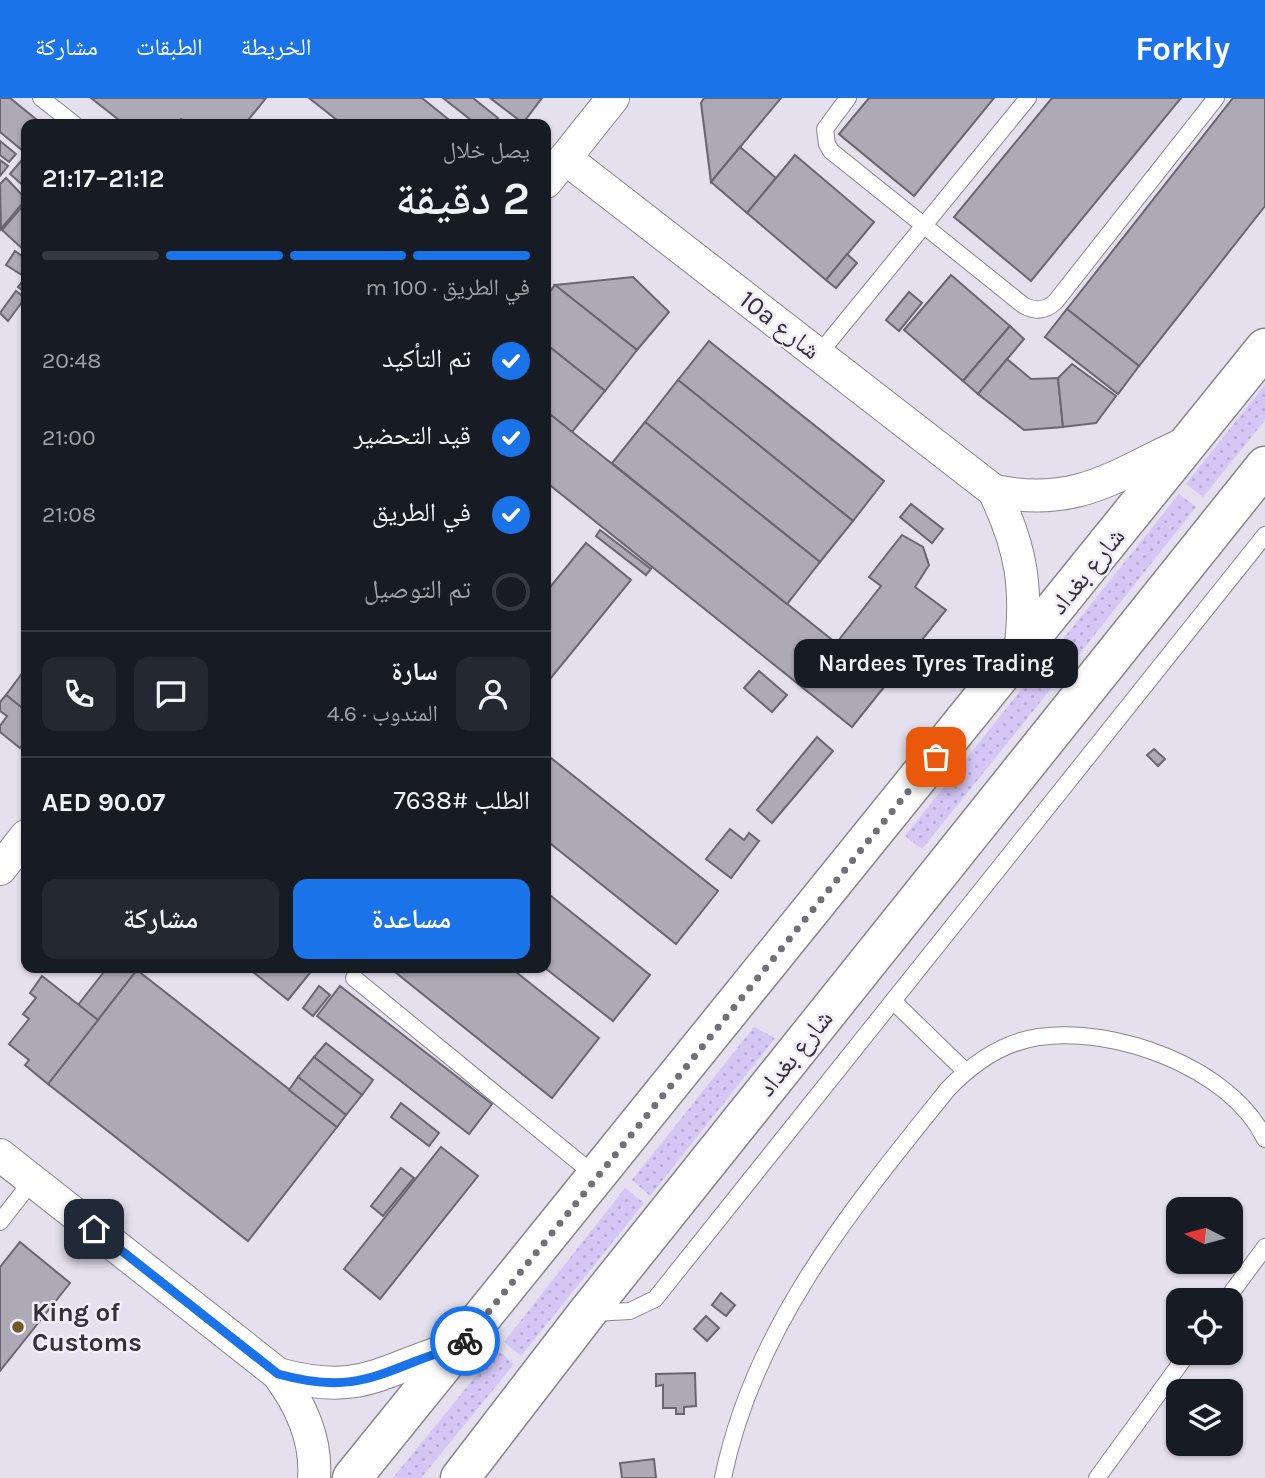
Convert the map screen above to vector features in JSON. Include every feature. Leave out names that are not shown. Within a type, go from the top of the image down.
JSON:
[{"type":"main road","name":"شارع بغداد","points":[[352,1478],[1265,348]]},
{"type":"main road","name":"شارع بغداد","points":[[460,1478],[587,1313],[1265,466]]},
{"type":"street","points":[[551,176],[612,98]]},
{"type":"street","name":"10a شارع","points":[[565,158],[994,491]]},
{"type":"street","points":[[1020,653],[1025,584],[1019,552],[994,491],[1045,497],[1072,494],[1099,486],[1194,439]]},
{"type":"street","points":[[0,869],[21,842]]},
{"type":"street","points":[[0,1155],[278,1374],[306,1420],[313,1446],[314,1478]]},
{"type":"street","points":[[278,1374],[307,1382],[338,1385],[372,1379],[461,1346]]},
{"type":"lane","points":[[41,98],[68,119]]},
{"type":"lane","points":[[848,98],[825,129],[827,144],[1030,309],[1044,309],[1056,301],[1216,98]]},
{"type":"lane","points":[[818,355],[1028,98]]},
{"type":"lane","points":[[587,1313],[630,1311],[655,1299],[1265,535]]},
{"type":"lane","points":[[354,978],[597,1177]]},
{"type":"lane","points":[[893,1001],[965,1070]]},
{"type":"lane","points":[[723,1478],[743,1408],[764,1353],[790,1303],[821,1253],[869,1189],[965,1070],[999,1049],[1036,1037],[1075,1034],[1114,1041],[1151,1050],[1190,1066],[1247,1113],[1257,1123],[1265,1139]]},
{"type":"lane","points":[[0,1222],[32,1181]]},
{"type":"lane","points":[[1235,1288],[1265,1247]]},
{"type":"lane","points":[[1097,1478],[1179,1365]]},
{"type":"shaded area","points":[[1265,385],[1265,420],[1203,497],[1186,484]]},
{"type":"shaded area","points":[[1179,494],[1196,507],[1061,677],[1044,663]]},
{"type":"shaded area","points":[[1036,671],[1054,685],[922,849],[905,836]]},
{"type":"shaded area","points":[[754,1027],[775,1038],[650,1196],[632,1180]]},
{"type":"shaded area","points":[[625,1188],[644,1203],[521,1356],[504,1342]]},
{"type":"shaded area","points":[[497,1350],[514,1364],[421,1478],[393,1478]]},
{"type":"building","points":[[0,98],[10,98],[36,119],[21,119],[21,149],[0,132]]},
{"type":"building","points":[[91,98],[266,98],[249,119],[118,119]]},
{"type":"building","points":[[309,98],[422,98],[448,119],[336,119]]},
{"type":"building","points":[[443,98],[473,98],[498,118],[470,119]]},
{"type":"building","points":[[490,98],[542,98],[526,119],[518,119]]},
{"type":"building","points":[[704,98],[781,98],[711,182],[701,103]]},
{"type":"building","points":[[869,98],[994,98],[914,196],[839,134]]},
{"type":"building","points":[[1052,98],[1181,98],[1031,281],[954,217]]},
{"type":"building","points":[[1233,98],[1265,98],[1265,206],[1139,366],[1067,309]]},
{"type":"building","points":[[0,141],[16,154],[9,162],[0,155]]},
{"type":"building","points":[[740,147],[776,178],[747,213],[711,182]]},
{"type":"building","points":[[795,155],[874,222],[826,280],[747,213]]},
{"type":"building","points":[[0,160],[8,166],[0,176]]},
{"type":"building","points":[[21,161],[21,184],[10,174]]},
{"type":"building","points":[[6,178],[21,194],[21,205],[1,229],[0,184]]},
{"type":"building","points":[[21,208],[21,247],[2,230]]},
{"type":"building","points":[[15,251],[21,255],[21,274],[6,265]]},
{"type":"building","points":[[847,254],[857,263],[836,288],[826,280]]},
{"type":"building","points":[[951,275],[1010,326],[963,381],[904,330]]},
{"type":"building","points":[[633,277],[669,312],[637,350],[555,285]]},
{"type":"building","points":[[555,285],[637,350],[605,391],[551,348],[551,290]]},
{"type":"building","points":[[16,291],[21,295],[21,303],[8,321],[0,313]]},
{"type":"building","points":[[909,292],[922,303],[899,331],[886,320]]},
{"type":"building","points":[[1067,309],[1139,366],[1118,394],[1045,337]]},
{"type":"building","points":[[1010,326],[1024,339],[978,394],[963,381]]},
{"type":"building","points":[[709,341],[884,481],[853,521],[678,380]]},
{"type":"building","points":[[551,348],[605,391],[572,432],[551,415]]},
{"type":"building","points":[[1007,359],[1031,379],[1058,378],[1063,427],[1024,430],[978,394]]},
{"type":"building","points":[[1072,364],[1116,396],[1096,423],[1063,427],[1058,378]]},
{"type":"building","points":[[678,380],[853,521],[820,562],[645,422]]},
{"type":"building","points":[[551,415],[836,643],[802,687],[551,486]]},
{"type":"building","points":[[645,422],[820,562],[787,604],[612,463]]},
{"type":"building","points":[[911,504],[943,529],[932,543],[900,517]]},
{"type":"building","points":[[600,530],[651,569],[646,575],[596,536]]},
{"type":"building","points":[[902,535],[923,547],[929,565],[915,587],[946,610],[852,727],[802,687],[881,586],[869,577]]},
{"type":"building","points":[[586,543],[631,580],[551,678],[551,586]]},
{"type":"building","points":[[759,671],[787,695],[772,712],[744,688]]},
{"type":"building","points":[[21,675],[21,707],[6,695]]},
{"type":"building","points":[[6,695],[21,707],[20,748],[0,732],[0,726],[7,716],[0,711],[0,702]]},
{"type":"building","points":[[817,737],[833,751],[772,823],[757,810]]},
{"type":"building","points":[[1154,749],[1165,759],[1158,766],[1147,755]]},
{"type":"building","points":[[551,758],[718,891],[676,944],[551,844]]},
{"type":"building","points":[[730,829],[744,840],[749,833],[759,841],[731,878],[706,859]]},
{"type":"building","points":[[551,896],[650,975],[613,1021],[551,973]]},
{"type":"building","points":[[103,973],[135,973],[98,1020],[78,1005]]},
{"type":"building","points":[[135,973],[141,973],[337,1127],[248,1241],[48,1084]]},
{"type":"building","points":[[254,973],[310,973],[288,1000]]},
{"type":"building","points":[[396,973],[517,973],[599,1038],[552,1098]]},
{"type":"building","points":[[42,976],[98,1020],[48,1084],[25,1065],[29,1060],[9,1044],[29,1019],[23,1014],[36,998],[30,993]]},
{"type":"building","points":[[319,986],[330,995],[313,1016],[303,1008]]},
{"type":"building","points":[[340,986],[492,1104],[469,1134],[317,1016]]},
{"type":"building","points":[[326,1043],[373,1080],[362,1095],[314,1057]]},
{"type":"building","points":[[314,1057],[362,1095],[346,1115],[298,1077]]},
{"type":"building","points":[[298,1077],[346,1115],[337,1127],[289,1090]]},
{"type":"building","points":[[401,1103],[439,1133],[429,1146],[391,1117]]},
{"type":"building","points":[[441,1147],[478,1176],[380,1299],[344,1269]]},
{"type":"building","points":[[401,1168],[414,1178],[383,1216],[371,1206]]},
{"type":"building","name":"King of Customs","points":[[20,1242],[70,1283],[0,1371],[0,1267]]},
{"type":"building","points":[[721,1293],[735,1305],[726,1316],[712,1305]]},
{"type":"building","points":[[706,1316],[719,1328],[707,1341],[694,1329]]},
{"type":"building","points":[[695,1373],[696,1406],[684,1407],[684,1414],[676,1414],[676,1408],[663,1408],[663,1385],[656,1386],[656,1374]]},
{"type":"building","points":[[654,1459],[656,1478],[622,1478],[620,1463]]},
{"type":"way so far","points":[[465,1341],[936,757]]},
{"type":"place","name":"Nardees Tyres Trading","points":[[936,757]]},
{"type":"place","name":"King of Customs","points":[[18,1327]]},
{"type":"route","points":[[94,1229],[278,1374],[307,1382],[338,1385],[372,1379],[461,1346],[465,1341]]}]
